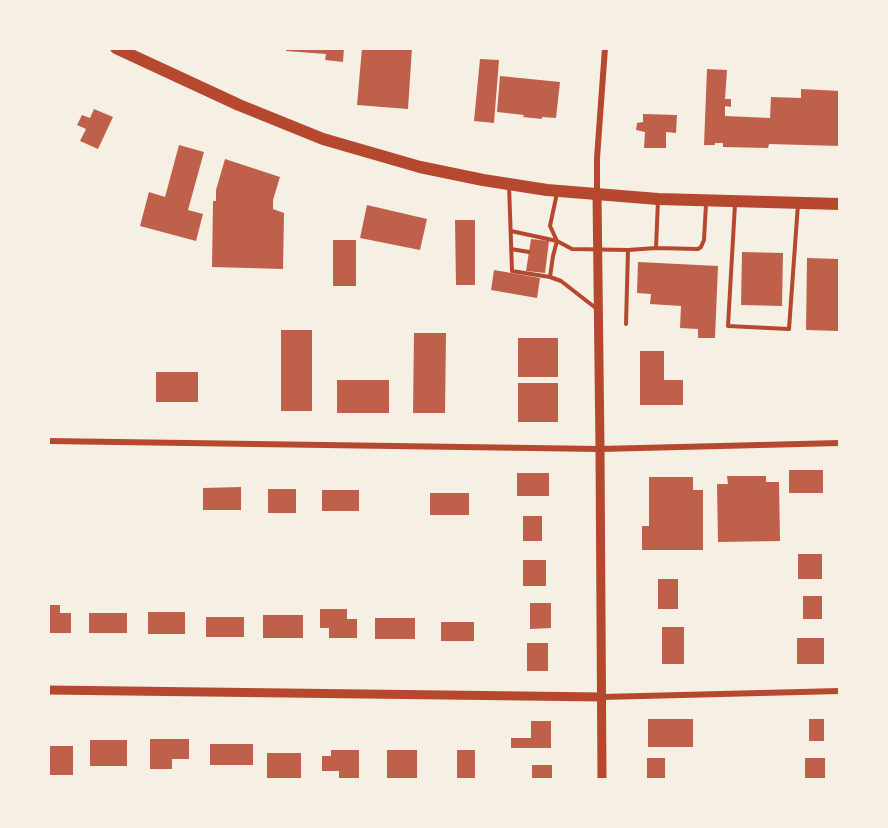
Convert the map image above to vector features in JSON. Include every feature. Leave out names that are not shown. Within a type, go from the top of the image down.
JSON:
[{"type":"main road","points":[[116,48],[238,105],[323,139],[420,167],[483,180],[558,191],[658,198],[840,204]]},
{"type":"street","points":[[602,780],[597,158],[605,48]]},
{"type":"street","points":[[48,441],[600,449],[840,443]]},
{"type":"street","points":[[48,690],[602,697],[840,691]]},
{"type":"lane","points":[[509,184],[512,271],[561,281],[598,310]]},
{"type":"lane","points":[[558,191],[550,226],[558,241]]},
{"type":"lane","points":[[656,248],[658,198]]},
{"type":"lane","points":[[511,231],[558,241],[572,249],[698,249],[704,240],[706,200]]},
{"type":"lane","points":[[735,201],[728,326],[789,328],[798,202]]},
{"type":"lane","points":[[550,277],[550,255],[558,241]]},
{"type":"lane","points":[[511,249],[529,252]]},
{"type":"lane","points":[[626,324],[628,250]]},
{"type":"building","points":[[286,48],[344,48],[343,62],[325,60],[326,54],[286,51]]},
{"type":"building","points":[[362,48],[412,48],[408,109],[357,105]]},
{"type":"building","points":[[480,59],[499,60],[494,123],[474,121]]},
{"type":"building","points":[[707,69],[727,70],[725,99],[731,99],[731,107],[725,106],[725,116],[770,118],[771,97],[801,98],[801,89],[840,91],[840,146],[769,144],[768,148],[723,147],[723,143],[704,145]]},
{"type":"building","points":[[500,76],[560,82],[556,118],[542,117],[542,119],[497,112]]},
{"type":"building","points":[[94,109],[113,117],[98,149],[80,141],[86,129],[77,125],[82,115],[90,118]]},
{"type":"building","points":[[643,114],[677,115],[676,133],[666,132],[666,148],[644,148],[645,132],[636,130],[637,123],[643,122]]},
{"type":"building","points":[[179,145],[204,152],[188,210],[203,214],[196,241],[140,226],[149,192],[165,197]]},
{"type":"building","points":[[225,159],[280,177],[273,200],[273,209],[284,213],[283,269],[212,267],[213,201],[216,201],[216,190]]},
{"type":"building","points":[[367,205],[427,219],[420,250],[360,238]]},
{"type":"building","points":[[455,220],[475,220],[475,285],[456,285]]},
{"type":"building","points":[[531,239],[549,241],[545,273],[526,271]]},
{"type":"building","points":[[333,240],[356,240],[356,286],[333,286]]},
{"type":"building","points":[[742,252],[783,253],[782,306],[741,305]]},
{"type":"building","points":[[807,258],[840,259],[840,331],[806,330]]},
{"type":"building","points":[[638,262],[718,266],[715,338],[698,338],[698,329],[680,328],[681,306],[650,304],[651,294],[637,293]]},
{"type":"building","points":[[494,270],[540,278],[537,298],[491,290]]},
{"type":"building","points":[[281,330],[312,330],[312,411],[281,411]]},
{"type":"building","points":[[414,333],[446,333],[445,413],[413,413]]},
{"type":"building","points":[[518,338],[558,338],[558,377],[518,377]]},
{"type":"building","points":[[640,351],[664,351],[664,380],[683,380],[683,405],[640,405]]},
{"type":"building","points":[[156,372],[198,372],[198,402],[156,402]]},
{"type":"building","points":[[337,380],[389,380],[389,413],[337,413]]},
{"type":"building","points":[[518,383],[558,383],[558,422],[518,422]]},
{"type":"building","points":[[789,470],[823,470],[823,493],[789,493]]},
{"type":"building","points":[[517,473],[549,473],[549,496],[517,496]]},
{"type":"building","points":[[727,476],[766,476],[766,482],[779,482],[780,541],[718,542],[717,484],[728,484]]},
{"type":"building","points":[[649,477],[693,477],[693,490],[703,490],[703,550],[642,550],[642,526],[649,526]]},
{"type":"building","points":[[241,487],[241,510],[203,510],[203,488]]},
{"type":"building","points":[[268,489],[296,489],[296,513],[268,513]]},
{"type":"building","points":[[322,490],[359,490],[359,511],[322,511]]},
{"type":"building","points":[[430,493],[469,493],[469,515],[430,515]]},
{"type":"building","points":[[523,516],[542,516],[542,541],[523,541]]},
{"type":"building","points":[[798,554],[822,554],[822,579],[798,579]]},
{"type":"building","points":[[523,560],[546,560],[546,586],[523,586]]},
{"type":"building","points":[[658,579],[678,579],[678,609],[658,609]]},
{"type":"building","points":[[803,596],[822,596],[822,619],[803,619]]},
{"type":"building","points":[[530,603],[551,603],[551,628],[530,629]]},
{"type":"building","points":[[48,605],[60,605],[60,613],[71,613],[71,633],[48,633]]},
{"type":"building","points":[[320,609],[347,609],[347,619],[357,619],[357,638],[329,638],[329,628],[320,628]]},
{"type":"building","points":[[148,612],[185,612],[185,634],[148,634]]},
{"type":"building","points":[[89,613],[127,613],[127,633],[89,633]]},
{"type":"building","points":[[263,615],[303,615],[303,638],[263,638]]},
{"type":"building","points":[[206,617],[244,617],[244,637],[206,637]]},
{"type":"building","points":[[375,618],[415,618],[415,639],[375,639]]},
{"type":"building","points":[[441,622],[474,622],[474,641],[441,641]]},
{"type":"building","points":[[662,627],[684,627],[684,664],[662,664]]},
{"type":"building","points":[[797,638],[824,638],[824,664],[797,664]]},
{"type":"building","points":[[527,643],[548,643],[548,671],[527,671]]},
{"type":"building","points":[[648,719],[693,719],[693,747],[648,747]]},
{"type":"building","points":[[809,719],[824,719],[824,741],[809,741]]},
{"type":"building","points":[[531,721],[551,721],[551,748],[511,748],[511,738],[531,738]]},
{"type":"building","points":[[150,739],[189,739],[189,759],[172,759],[172,769],[150,769]]},
{"type":"building","points":[[90,740],[127,740],[127,766],[90,766]]},
{"type":"building","points":[[210,744],[253,744],[253,765],[210,765]]},
{"type":"building","points":[[48,746],[73,746],[73,775],[48,775]]},
{"type":"building","points":[[331,750],[359,750],[359,780],[339,780],[339,771],[322,771],[322,756],[331,756]]},
{"type":"building","points":[[387,750],[417,750],[417,779],[387,779]]},
{"type":"building","points":[[457,750],[475,750],[475,780],[457,780]]},
{"type":"building","points":[[267,753],[301,753],[301,778],[267,778]]},
{"type":"building","points":[[647,758],[665,758],[665,780],[647,780]]},
{"type":"building","points":[[805,758],[825,758],[825,780],[805,780]]},
{"type":"building","points":[[532,765],[552,765],[552,780],[532,780]]}]
